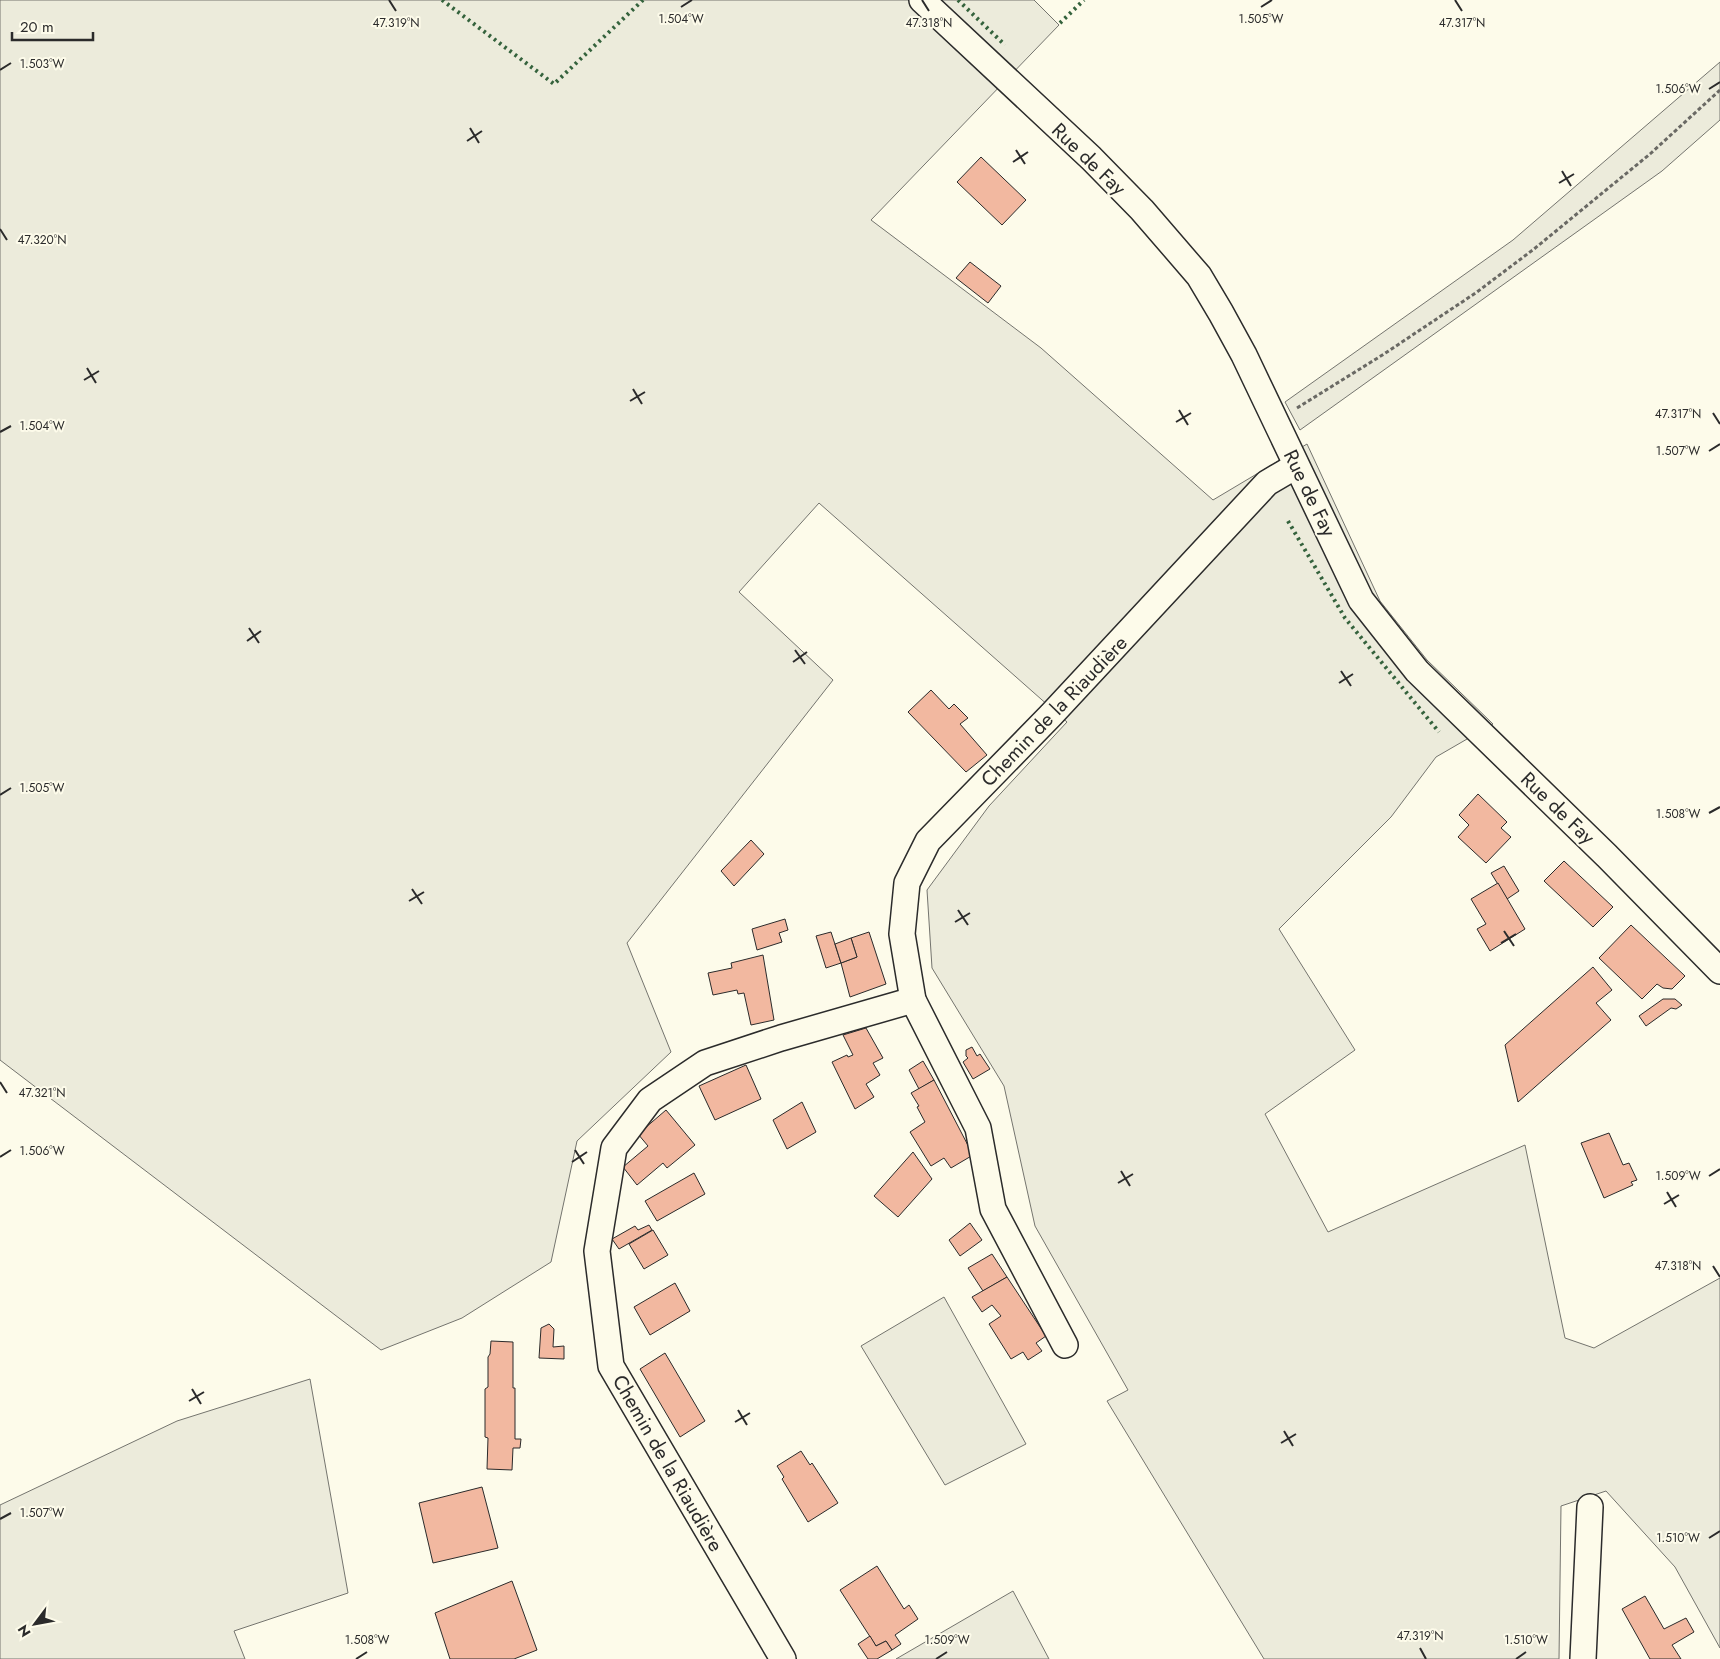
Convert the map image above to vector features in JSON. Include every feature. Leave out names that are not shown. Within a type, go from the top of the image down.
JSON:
[{"type":"street","name":"Rue de Fay","points":[[922,0],[1091,158],[1178,249],[1199,276],[1222,312],[1361,600],[1417,671],[1607,856],[1720,971]]},
{"type":"street","name":"Chemin de la Riaudière","points":[[1064,1345],[993,1209],[978,1128],[913,1000],[902,934],[907,883],[928,841],[1051,715],[1267,483],[1296,466]]},
{"type":"street","name":"Chemin de la Riaudière","points":[[783,1659],[611,1366],[597,1250],[614,1148],[650,1100],[705,1063],[781,1038],[913,1000]]},
{"type":"street","points":[[1583,1659],[1590,1507]]},
{"type":"path","points":[[1277,424],[1305,402],[1384,354],[1477,292],[1650,154],[1720,90]]},
{"type":"shaded area","points":[[0,0],[1034,0],[1059,25],[871,220],[1041,348],[1213,500],[1307,444],[1380,601],[1427,660],[1493,724],[1436,757],[1391,817],[1279,929],[1355,1050],[1265,1114],[1328,1232],[1525,1145],[1565,1338],[1594,1348],[1720,1278],[1720,1648],[1675,1567],[1606,1491],[1561,1506],[1559,1659],[1264,1659],[1107,1401],[1128,1390],[1035,1226],[1004,1086],[932,968],[927,890],[989,806],[1067,722],[819,503],[739,592],[833,680],[627,943],[671,1052],[577,1141],[551,1262],[462,1318],[381,1350],[0,1060]]},
{"type":"shaded area","points":[[1720,62],[1720,120],[1662,171],[1300,430],[1285,402],[1513,240]]},
{"type":"shaded area","points":[[944,1297],[1026,1444],[945,1485],[861,1346]]},
{"type":"shaded area","points":[[310,1379],[348,1593],[234,1631],[245,1659],[0,1659],[0,1505],[177,1421]]},
{"type":"shaded area","points":[[1013,1591],[1049,1659],[896,1659]]},
{"type":"building","points":[[981,157],[1026,200],[1002,225],[957,182]]},
{"type":"building","points":[[970,262],[1001,286],[988,303],[956,278]]},
{"type":"building","points":[[931,690],[949,709],[954,704],[968,718],[960,724],[987,755],[966,772],[908,712]]},
{"type":"building","points":[[1478,794],[1507,822],[1501,828],[1511,837],[1486,863],[1458,837],[1469,825],[1459,815]]},
{"type":"building","points":[[751,840],[764,854],[734,886],[721,871]]},
{"type":"building","points":[[1564,861],[1613,907],[1593,927],[1544,881]]},
{"type":"building","points":[[1504,866],[1519,891],[1507,899],[1491,873]]},
{"type":"building","points":[[1498,883],[1525,929],[1490,951],[1477,929],[1486,924],[1471,899]]},
{"type":"building","points":[[785,919],[788,930],[779,933],[782,942],[757,950],[752,929]]},
{"type":"building","points":[[1631,925],[1685,976],[1672,989],[1663,988],[1657,984],[1642,999],[1599,958]]},
{"type":"building","points":[[831,932],[841,963],[826,968],[816,936]]},
{"type":"building","points":[[869,932],[886,984],[850,997],[841,963],[857,957],[851,938]]},
{"type":"building","points":[[851,938],[857,957],[841,963],[835,944]]},
{"type":"building","points":[[763,955],[774,1020],[751,1025],[744,993],[738,994],[737,990],[713,995],[708,973],[732,968],[731,963]]},
{"type":"building","points":[[1593,967],[1612,990],[1596,1003],[1611,1020],[1518,1102],[1505,1045]]},
{"type":"building","points":[[1663,999],[1675,999],[1682,1005],[1676,1009],[1671,1008],[1646,1026],[1639,1016]]},
{"type":"building","points":[[866,1028],[883,1058],[873,1063],[880,1075],[866,1084],[874,1097],[855,1109],[832,1062],[847,1055],[848,1057],[853,1055],[843,1035]]},
{"type":"building","points":[[972,1047],[977,1056],[980,1054],[990,1069],[973,1079],[963,1062],[968,1058],[966,1050]]},
{"type":"building","points":[[923,1061],[934,1080],[919,1089],[909,1070]]},
{"type":"building","points":[[746,1065],[761,1099],[715,1120],[699,1086]]},
{"type":"building","points":[[934,1080],[973,1155],[951,1168],[944,1158],[931,1166],[910,1132],[925,1122],[917,1107],[919,1106],[911,1093]]},
{"type":"building","points":[[802,1102],[816,1132],[787,1149],[773,1120]]},
{"type":"building","points":[[666,1110],[695,1145],[667,1168],[663,1163],[637,1185],[623,1167],[648,1146],[638,1134]]},
{"type":"building","points":[[1609,1133],[1623,1165],[1629,1163],[1637,1180],[1631,1182],[1633,1185],[1604,1198],[1581,1143]]},
{"type":"building","points":[[913,1152],[932,1179],[898,1217],[874,1196]]},
{"type":"building","points":[[694,1173],[705,1194],[657,1221],[645,1201]]},
{"type":"building","points":[[970,1223],[982,1240],[960,1256],[949,1240]]},
{"type":"building","points":[[649,1225],[652,1230],[619,1249],[612,1239],[635,1226],[638,1230]]},
{"type":"building","points":[[653,1230],[668,1255],[644,1269],[629,1244]]},
{"type":"building","points":[[992,1254],[1007,1277],[983,1291],[968,1268]]},
{"type":"building","points":[[1007,1277],[1046,1336],[1036,1343],[1042,1351],[1028,1360],[1023,1352],[1011,1359],[989,1324],[1001,1316],[992,1305],[982,1312],[972,1297]]},
{"type":"building","points":[[675,1283],[690,1311],[650,1335],[634,1307]]},
{"type":"building","points":[[549,1324],[554,1329],[553,1347],[564,1346],[564,1359],[539,1358],[541,1328]]},
{"type":"building","points":[[491,1341],[513,1342],[515,1439],[521,1439],[520,1448],[513,1448],[512,1470],[487,1469],[488,1438],[485,1437],[485,1389],[488,1387],[488,1357]]},
{"type":"building","points":[[665,1353],[705,1421],[680,1437],[640,1369]]},
{"type":"building","points":[[801,1451],[810,1465],[812,1463],[838,1503],[808,1522],[782,1479],[784,1477],[777,1466]]},
{"type":"building","points":[[482,1487],[498,1548],[433,1563],[419,1503]]},
{"type":"building","points":[[877,1566],[904,1609],[909,1605],[918,1619],[895,1635],[901,1644],[892,1650],[886,1641],[876,1646],[840,1590]]},
{"type":"building","points":[[512,1581],[537,1650],[514,1659],[450,1659],[435,1613]]},
{"type":"building","points":[[1645,1596],[1664,1629],[1686,1618],[1694,1632],[1672,1645],[1681,1659],[1650,1659],[1622,1609]]},
{"type":"building","points":[[870,1636],[876,1646],[886,1641],[892,1650],[877,1659],[868,1659],[858,1644]]},
{"type":"hedge","points":[[442,0],[554,84],[643,0]]},
{"type":"hedge","points":[[958,0],[1005,45]]},
{"type":"hedge","points":[[1060,23],[1084,0]]},
{"type":"hedge","points":[[1288,521],[1345,618],[1439,732]]}]
